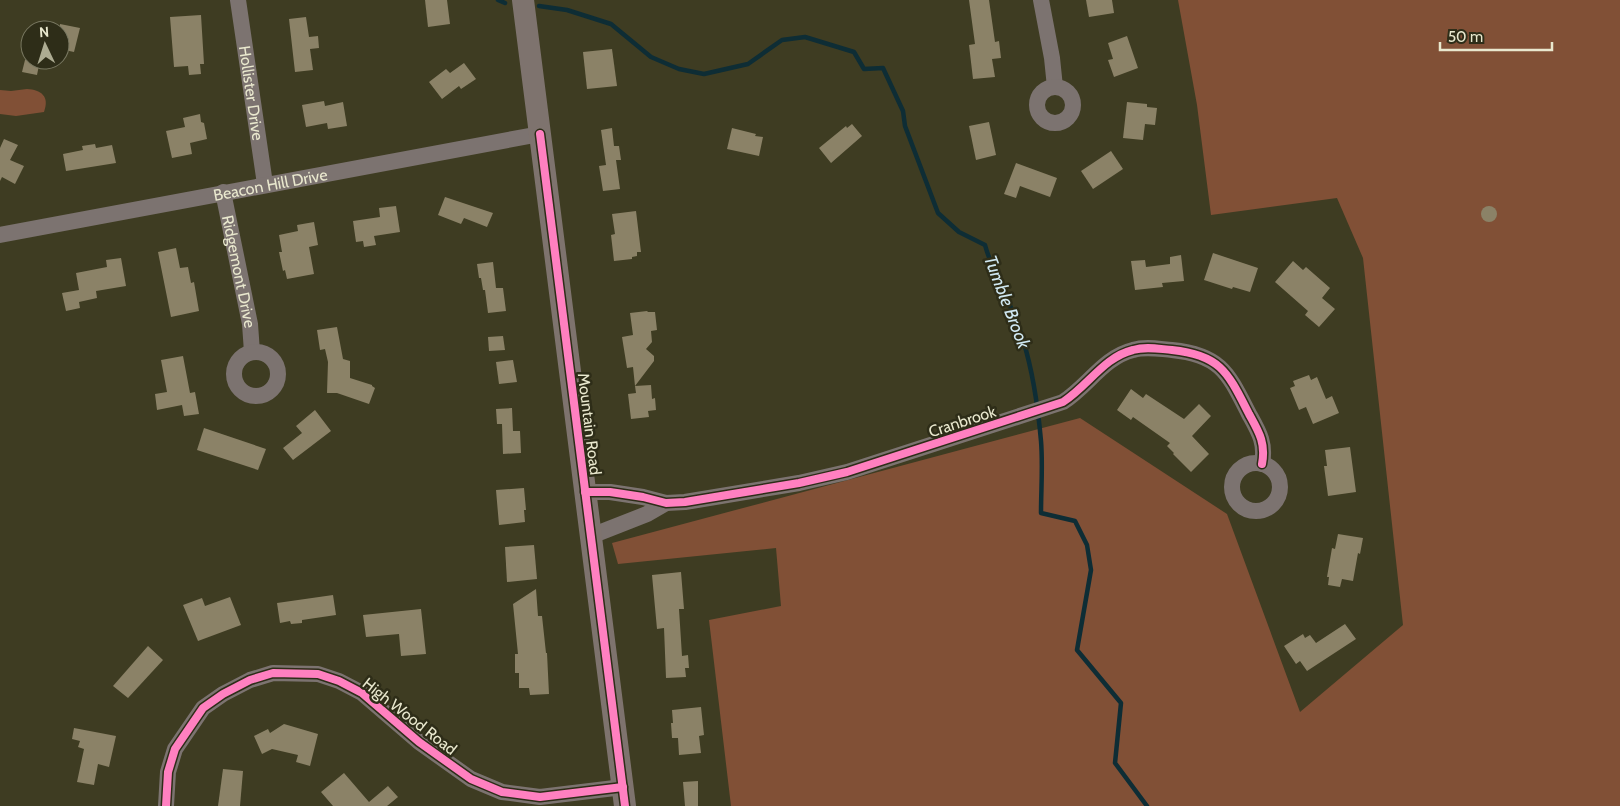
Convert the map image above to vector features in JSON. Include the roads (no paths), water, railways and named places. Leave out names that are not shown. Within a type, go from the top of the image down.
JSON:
[{"type":"main road","name":"Mountain Road","points":[[523,0],[624,797]]},
{"type":"street","name":"Hollister Drive","points":[[238,0],[265,184]]},
{"type":"street","points":[[1041,0],[1052,58],[1055,87]]},
{"type":"street","name":"Beacon Hill Drive","points":[[0,234],[540,134]]},
{"type":"street","name":"Ridgemont Drive","points":[[222,192],[250,324],[252,352]]},
{"type":"street","name":"Cranbrook","points":[[585,492],[610,492],[666,503],[685,502],[799,483],[847,472],[1063,402],[1074,395],[1103,367],[1123,353],[1134,349],[1148,348],[1188,352],[1211,359],[1231,380],[1258,431],[1265,450],[1262,464]]},
{"type":"street","name":"Cranbrook","points":[[590,536],[640,517],[666,503]]},
{"type":"street","name":"High Wood Road","points":[[166,806],[168,772],[175,749],[202,708],[222,694],[250,680],[273,673],[318,674],[347,685],[362,693],[419,742],[471,779],[502,792],[540,797],[624,797]]},
{"type":"waterway","name":"Tumble Brook","points":[[498,0],[505,3]]},
{"type":"waterway","name":"Tumble Brook","points":[[539,6],[567,10],[611,24],[651,57],[679,69],[704,74],[748,64],[782,40],[805,37],[854,52],[864,69],[883,68],[903,111],[905,126],[938,213],[959,232],[985,245],[993,269],[1015,316],[1027,352],[1035,390],[1042,459],[1041,513],[1075,521],[1087,545],[1091,570],[1077,650],[1121,703],[1115,763],[1147,806]]}]
